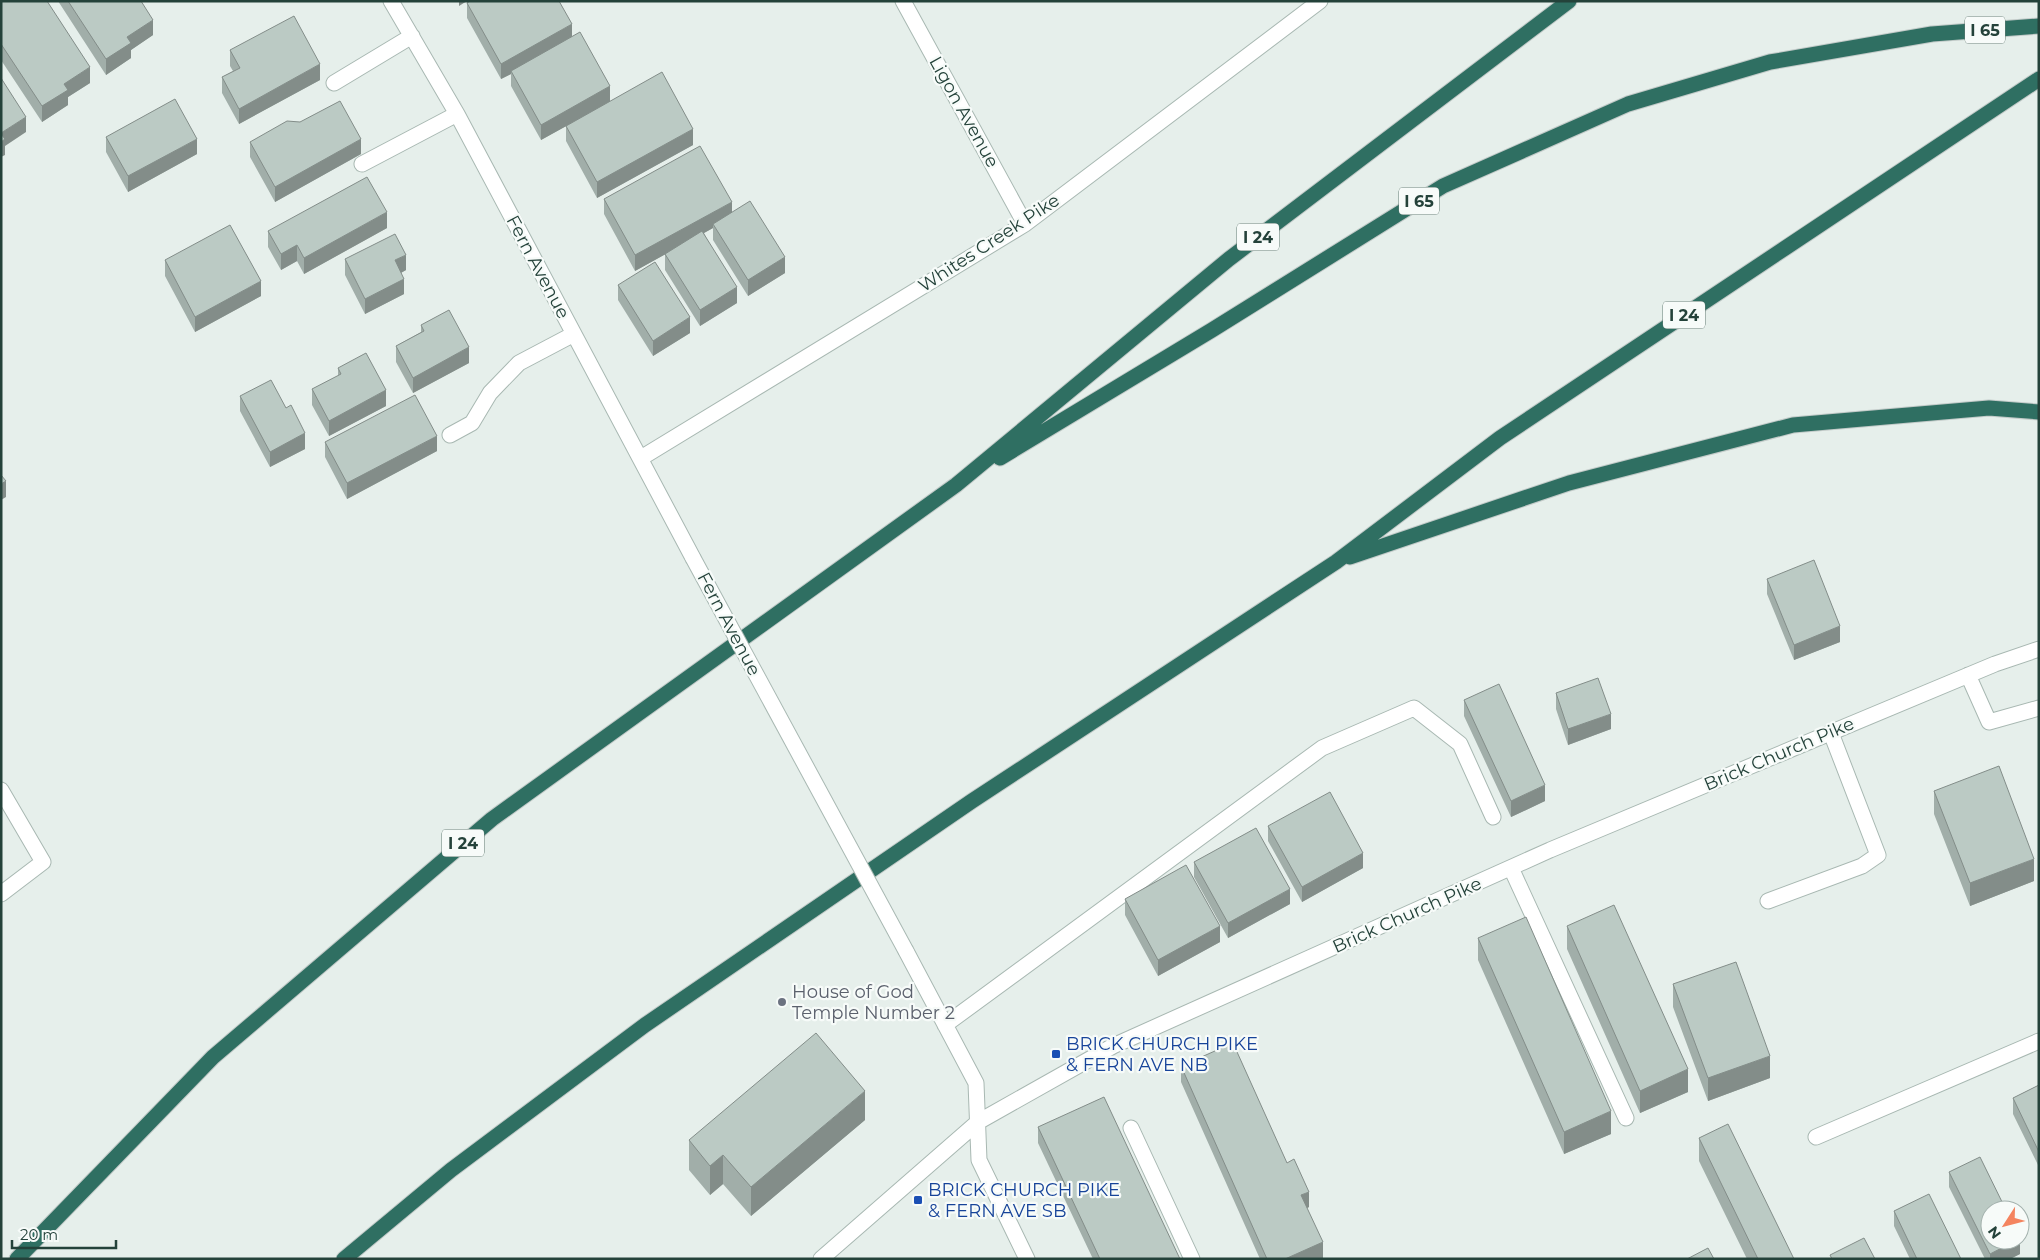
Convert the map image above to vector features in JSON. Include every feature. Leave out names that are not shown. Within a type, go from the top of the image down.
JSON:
[{"type":"highway","name":"I 24","points":[[17,1259],[213,1057],[492,818],[956,485],[1229,259],[1569,1]]},
{"type":"highway","name":"I 65","points":[[956,485],[1212,330],[1443,186],[1628,104],[1770,62],[1932,34],[2039,26]]},
{"type":"highway","name":"I 24","points":[[344,1259],[451,1170],[645,1025],[972,801],[1336,562],[1500,438],[2039,79]]},
{"type":"highway","points":[[1336,562],[1569,483],[1794,425],[1989,408],[2039,412]]},
{"type":"street","name":"Fern Avenue","points":[[391,1],[457,114],[693,558],[976,1082],[980,1160],[1028,1259]]},
{"type":"street","name":"Ligon Avenue","points":[[903,1],[1025,224]]},
{"type":"street","name":"Whites Creek Pike","points":[[641,458],[1025,224],[1320,1]]},
{"type":"street","points":[[334,83],[412,36]]},
{"type":"street","points":[[362,164],[457,114]]},
{"type":"street","points":[[450,435],[472,423],[490,393],[518,363],[574,334]]},
{"type":"street","name":"Brick Church Pike","points":[[820,1259],[978,1122],[1113,1046],[1511,868],[1968,675],[2039,649]]},
{"type":"street","points":[[1968,675],[1989,722],[2039,708]]},
{"type":"street","points":[[945,1025],[1322,748],[1414,708],[1460,744],[1493,817]]},
{"type":"street","points":[[1768,901],[1862,866],[1878,855],[1832,732]]},
{"type":"street","points":[[1,790],[43,862],[1,894]]},
{"type":"street","points":[[1511,868],[1626,1118]]},
{"type":"street","points":[[1816,1138],[2039,1041]]},
{"type":"street","points":[[1130,1128],[1192,1259]]},
{"type":"building","points":[[1,1],[47,1],[90,67],[64,84],[68,90],[42,106],[1,44]]},
{"type":"building","points":[[68,1],[141,1],[153,20],[127,37],[131,43],[106,59]]},
{"type":"building","points":[[470,1],[559,1],[572,24],[501,64],[467,3]]},
{"type":"building","points":[[294,16],[320,64],[239,109],[222,77],[240,68],[230,50]]},
{"type":"building","points":[[580,32],[610,86],[541,125],[511,71]]},
{"type":"building","points":[[662,72],[693,129],[597,182],[566,126]]},
{"type":"building","points":[[1,78],[26,117],[1,133]]},
{"type":"building","points":[[175,99],[197,139],[128,176],[106,137]]},
{"type":"building","points":[[340,101],[361,139],[275,187],[250,142],[287,121],[300,122]]},
{"type":"building","points":[[1,134],[5,139],[1,142]]},
{"type":"building","points":[[700,146],[732,202],[635,255],[604,199]]},
{"type":"building","points":[[367,177],[387,212],[304,258],[297,245],[281,254],[268,231]]},
{"type":"building","points":[[750,201],[785,257],[748,280],[713,224]]},
{"type":"building","points":[[230,225],[261,281],[195,317],[165,260]]},
{"type":"building","points":[[702,231],[737,287],[700,310],[665,254]]},
{"type":"building","points":[[395,234],[406,255],[395,260],[404,279],[365,299],[345,259]]},
{"type":"building","points":[[655,262],[690,317],[653,341],[618,285]]},
{"type":"building","points":[[449,310],[469,347],[413,378],[396,346],[424,331],[421,325]]},
{"type":"building","points":[[366,353],[386,390],[329,421],[312,389],[341,374],[338,368]]},
{"type":"building","points":[[271,380],[286,408],[291,405],[305,433],[270,452],[240,396]]},
{"type":"building","points":[[415,395],[437,436],[347,483],[325,442]]},
{"type":"building","points":[[1,475],[6,481],[1,484]]},
{"type":"building","points":[[1814,560],[1840,626],[1794,645],[1767,579]]},
{"type":"building","points":[[1598,678],[1611,714],[1568,729],[1556,693]]},
{"type":"building","points":[[1499,684],[1545,785],[1511,801],[1464,700]]},
{"type":"building","points":[[1999,766],[2034,859],[1970,883],[1934,791]]},
{"type":"building","points":[[1330,792],[1363,853],[1302,887],[1268,826]]},
{"type":"building","points":[[1256,828],[1290,889],[1228,923],[1194,862]]},
{"type":"building","points":[[1186,865],[1220,926],[1158,960],[1125,899]]},
{"type":"building","points":[[1614,905],[1688,1069],[1640,1091],[1567,926]]},
{"type":"building","points":[[1526,917],[1611,1111],[1564,1132],[1478,938]]},
{"type":"building","points":[[1736,962],[1770,1056],[1708,1078],[1673,984]]},
{"type":"building","points":[[816,1033],[865,1091],[751,1187],[723,1155],[710,1166],[689,1140]]},
{"type":"building","points":[[1233,1043],[1287,1163],[1294,1159],[1309,1192],[1301,1195],[1323,1242],[1285,1259],[1267,1259],[1181,1066]]},
{"type":"building","points":[[2039,1085],[2039,1152],[2013,1098]]},
{"type":"building","points":[[1104,1097],[1180,1259],[1100,1259],[1038,1127]]},
{"type":"building","points":[[1728,1124],[1794,1259],[1758,1259],[1699,1138]]},
{"type":"building","points":[[1980,1157],[2001,1200],[1980,1200],[1980,1234],[1949,1172]]},
{"type":"building","points":[[1929,1194],[1961,1259],[1917,1259],[1894,1211]]},
{"type":"building","points":[[1864,1238],[1875,1259],[1832,1259],[1830,1255]]},
{"type":"building","points":[[1708,1248],[1714,1259],[1687,1259]]},
{"type":"building","points":[[1988,1250],[1998,1250],[1990,1254]]},
{"type":"place","name":"House of God Temple Number 2","points":[[782,1002]]},
{"type":"place","name":"BRICK CHURCH PIKE & FERN AVE NB","points":[[1056,1054]]},
{"type":"place","name":"BRICK CHURCH PIKE & FERN AVE SB","points":[[918,1200]]}]
